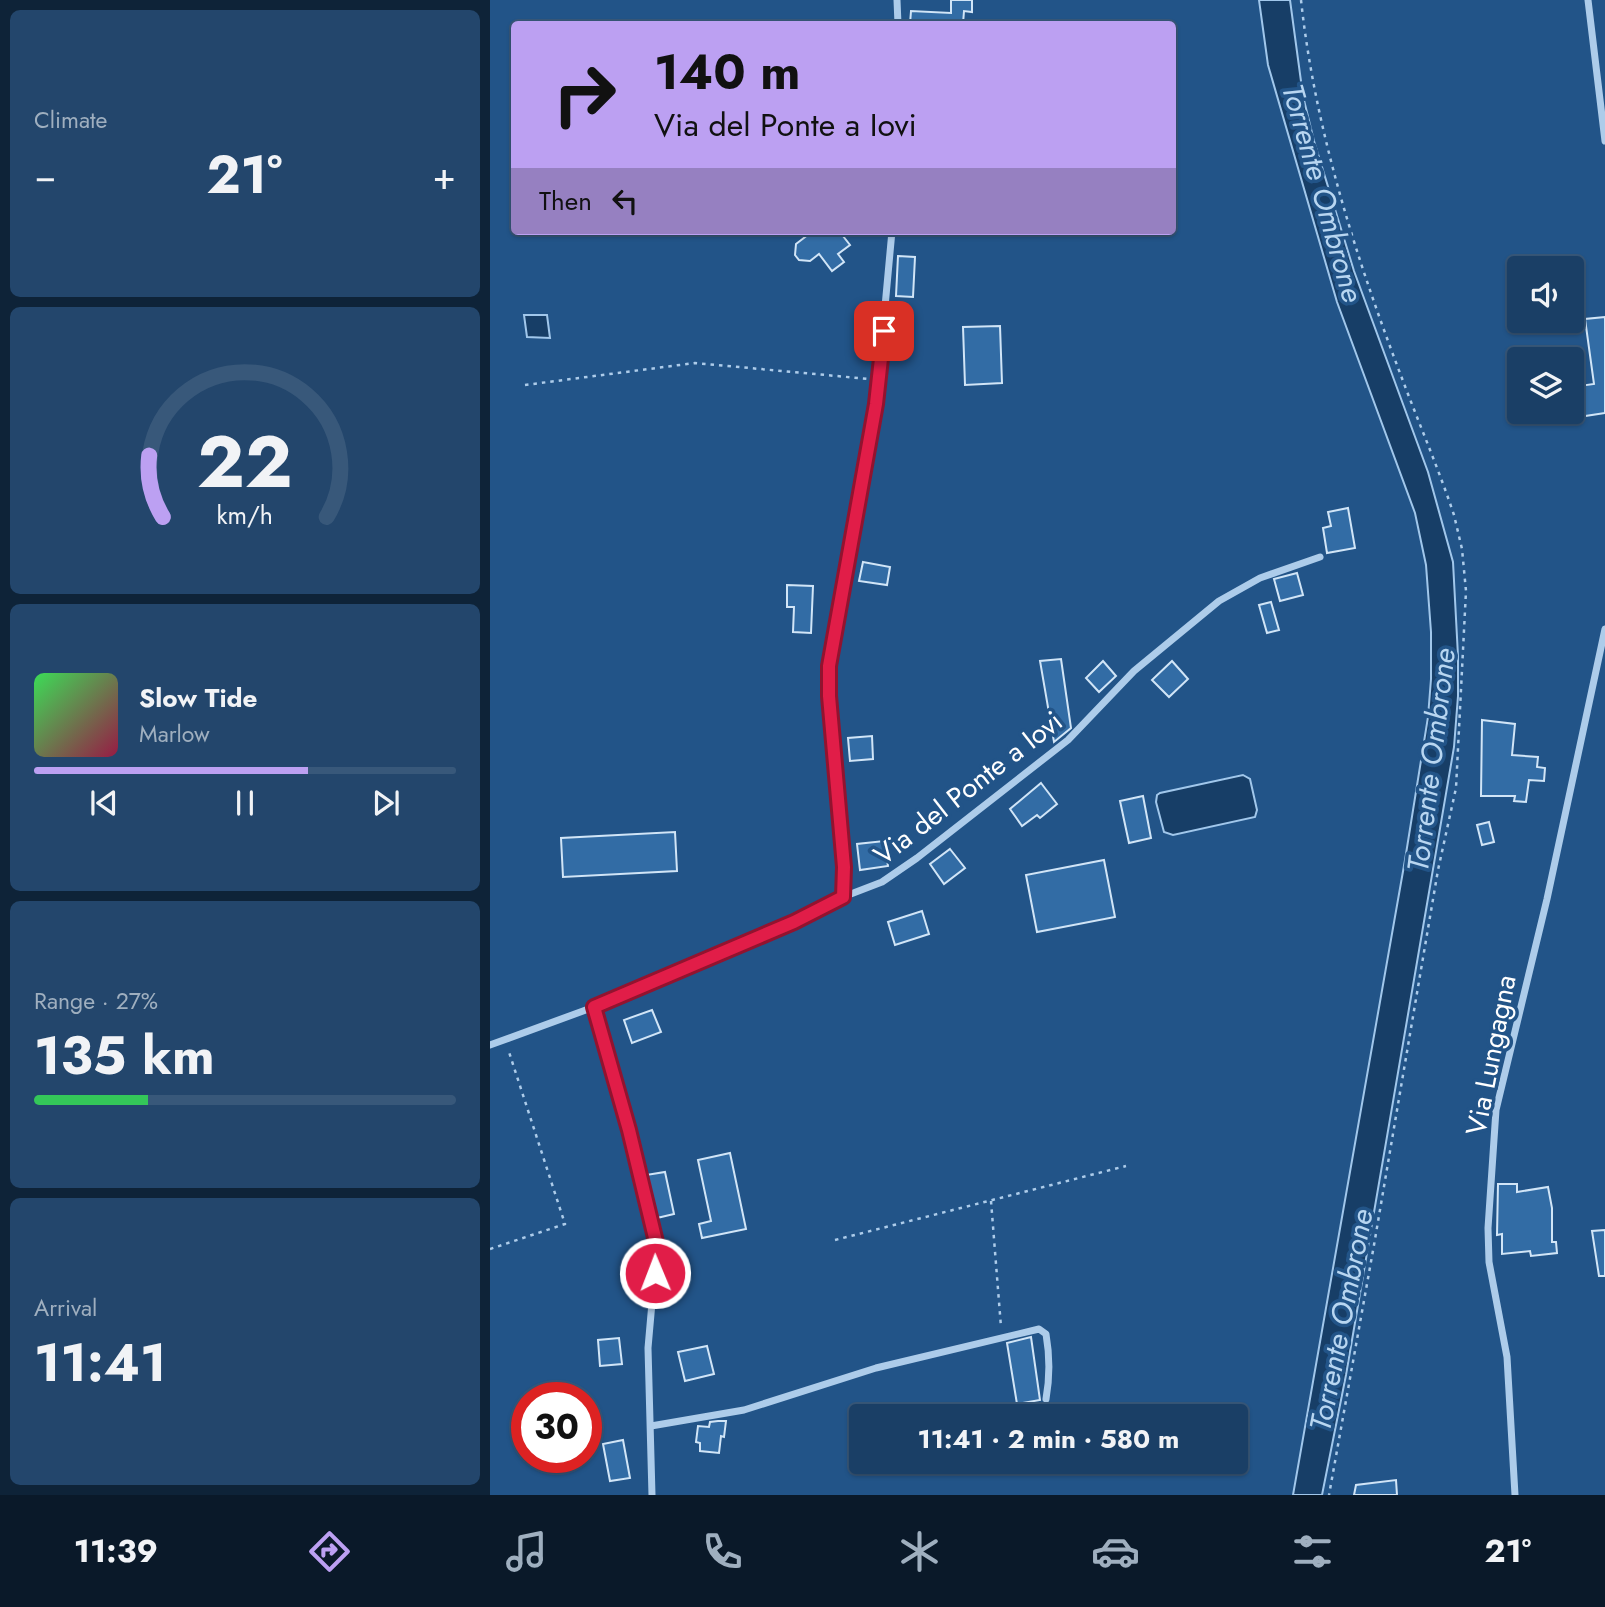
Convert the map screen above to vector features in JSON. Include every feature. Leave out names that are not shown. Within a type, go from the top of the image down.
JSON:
[{"type":"street","points":[[897,0],[898,21]]},
{"type":"street","points":[[1588,0],[1605,141]]},
{"type":"street","points":[[843,897],[844,867],[829,696],[829,666],[879,379],[892,235]]},
{"type":"street","name":"Via del Ponte a Iovi","points":[[490,1045],[594,1007],[794,922],[843,897],[870,888],[894,874],[1068,740],[1134,671],[1219,601],[1236,589],[1260,578],[1320,557]]},
{"type":"street","name":"Via Lungagna","points":[[1515,1495],[1507,1357],[1489,1262],[1488,1228],[1496,1110],[1550,886],[1605,629]]},
{"type":"street","points":[[594,1007],[629,1130],[657,1246],[648,1348],[652,1495]]},
{"type":"street","points":[[651,1426],[744,1410],[876,1368],[1039,1329],[1046,1334],[1050,1353],[1050,1378],[1046,1399]]},
{"type":"path","points":[[1301,0],[1308,64],[1324,132],[1374,302],[1454,516],[1462,549],[1466,591],[1456,788],[1438,870],[1329,1495]]},
{"type":"path","points":[[525,385],[695,363],[879,379]]},
{"type":"path","points":[[490,1249],[565,1224],[505,1040]]},
{"type":"path","points":[[835,1240],[1126,1166]]},
{"type":"path","points":[[991,1200],[1002,1337]]},
{"type":"water","name":"Torrente Ombrone","points":[[1259,0],[1290,0],[1303,96],[1314,141],[1354,271],[1428,472],[1453,562],[1458,656],[1454,747],[1346,1375],[1322,1495],[1293,1495],[1428,717],[1431,632],[1426,565],[1415,513],[1337,302],[1268,65]]},
{"type":"water","points":[[524,315],[547,315],[550,338],[527,337]]},
{"type":"water","points":[[1243,775],[1250,779],[1257,810],[1255,817],[1173,835],[1164,832],[1156,802],[1157,795]]},
{"type":"building","points":[[951,0],[972,0],[972,12],[964,11],[963,21],[910,21],[911,11],[951,13]]},
{"type":"building","points":[[808,235],[842,235],[850,245],[838,254],[844,262],[832,271],[819,254],[810,261],[799,260],[795,255],[796,244]]},
{"type":"building","points":[[898,256],[915,257],[913,297],[896,296]]},
{"type":"building","points":[[1605,317],[1605,413],[1584,416],[1584,385],[1594,384],[1585,319]]},
{"type":"building","points":[[1000,326],[1002,383],[965,385],[963,327]]},
{"type":"building","points":[[1348,508],[1355,548],[1327,553],[1323,528],[1331,526],[1328,512]]},
{"type":"building","points":[[863,562],[890,567],[887,585],[859,581]]},
{"type":"building","points":[[1297,573],[1303,595],[1280,601],[1274,579]]},
{"type":"building","points":[[787,585],[813,586],[811,633],[793,632],[794,607],[787,607]]},
{"type":"building","points":[[1271,602],[1279,630],[1267,633],[1259,605]]},
{"type":"building","points":[[1061,659],[1071,728],[1054,742],[1040,661]]},
{"type":"building","points":[[1103,661],[1116,676],[1099,692],[1086,678]]},
{"type":"building","points":[[1172,661],[1188,679],[1169,697],[1152,680]]},
{"type":"building","points":[[1482,720],[1515,724],[1512,755],[1538,757],[1537,767],[1545,768],[1544,781],[1529,780],[1526,802],[1514,801],[1515,796],[1481,796]]},
{"type":"building","points":[[872,736],[873,759],[850,761],[848,738]]},
{"type":"building","points":[[1041,783],[1057,804],[1040,818],[1037,815],[1022,826],[1010,809]]},
{"type":"building","points":[[1143,796],[1151,838],[1129,843],[1120,801]]},
{"type":"building","points":[[1489,822],[1494,842],[1482,845],[1477,825]]},
{"type":"building","points":[[675,832],[677,871],[563,877],[561,838]]},
{"type":"building","points":[[884,841],[888,866],[860,870],[857,844]]},
{"type":"building","points":[[950,849],[965,868],[944,884],[930,864]]},
{"type":"building","points":[[1104,860],[1115,917],[1037,932],[1026,875]]},
{"type":"building","points":[[922,911],[929,934],[895,945],[888,922]]},
{"type":"building","points":[[652,1010],[661,1032],[632,1043],[624,1020]]},
{"type":"building","points":[[730,1153],[746,1229],[702,1238],[699,1224],[711,1221],[698,1160]]},
{"type":"building","points":[[665,1172],[674,1214],[657,1218],[646,1175]]},
{"type":"building","points":[[1498,1184],[1517,1184],[1517,1192],[1548,1187],[1552,1208],[1552,1242],[1556,1242],[1557,1253],[1531,1256],[1530,1251],[1502,1254],[1502,1234],[1497,1235]]},
{"type":"building","points":[[1605,1230],[1605,1276],[1599,1276],[1592,1231]]},
{"type":"building","points":[[1031,1337],[1040,1400],[1017,1404],[1007,1343]]},
{"type":"building","points":[[619,1338],[622,1364],[600,1366],[598,1340]]},
{"type":"building","points":[[707,1346],[714,1374],[685,1381],[678,1352]]},
{"type":"building","points":[[726,1421],[719,1453],[700,1451],[700,1443],[696,1442],[698,1426],[709,1427],[710,1422]]},
{"type":"building","points":[[623,1440],[630,1478],[610,1481],[603,1444]]},
{"type":"building","points":[[1396,1480],[1397,1495],[1354,1495],[1356,1485]]},
{"type":"route","points":[[655,1273],[657,1246],[629,1130],[594,1007],[794,922],[843,897],[844,867],[829,696],[829,666],[876,404],[884,331]]}]
